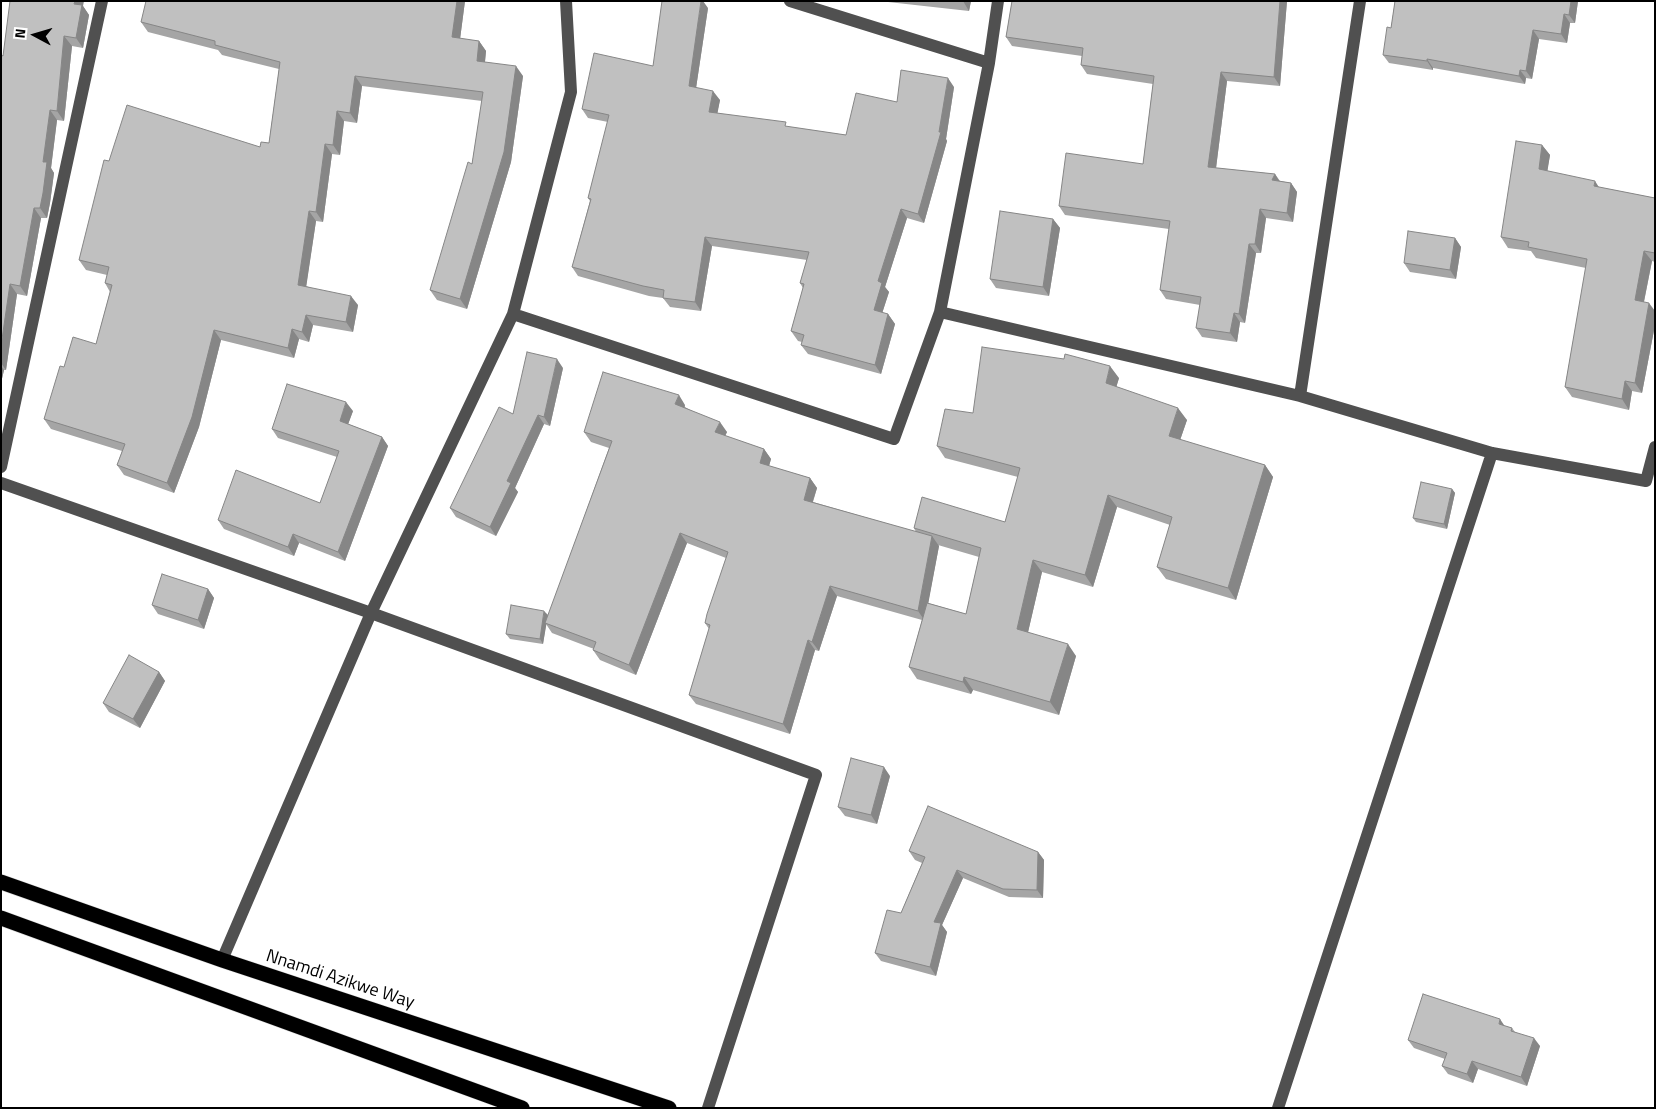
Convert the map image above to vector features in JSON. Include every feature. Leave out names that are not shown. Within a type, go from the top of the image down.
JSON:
[{"type":"highway","name":"Nnamdi Azikwe Way","points":[[1,882],[222,960],[670,1108]]},
{"type":"highway","points":[[1,918],[522,1108]]},
{"type":"street","points":[[1,467],[102,1]]},
{"type":"street","points":[[222,960],[371,613],[513,314],[571,92],[566,1]]},
{"type":"street","points":[[790,1],[989,63]]},
{"type":"street","points":[[513,314],[894,439],[940,312],[989,63],[998,1]]},
{"type":"street","points":[[1300,396],[1360,1]]},
{"type":"street","points":[[940,312],[1300,396],[1492,453],[1651,482],[1655,447]]},
{"type":"street","points":[[1278,1108],[1492,453]]},
{"type":"street","points":[[1,483],[371,613],[816,775],[708,1108]]},
{"type":"building","points":[[10,1],[75,1],[74,4],[82,5],[76,38],[64,36],[57,111],[50,110],[43,162],[47,162],[40,208],[34,208],[20,286],[10,284],[1,346],[1,55],[3,56]]},
{"type":"building","points":[[146,1],[457,1],[452,37],[479,41],[477,61],[516,66],[504,152],[460,299],[430,290],[468,162],[472,164],[483,92],[355,76],[350,113],[337,111],[333,145],[325,144],[316,212],[309,211],[298,285],[351,296],[346,322],[306,315],[302,332],[292,329],[288,348],[214,330],[192,417],[167,483],[117,465],[125,444],[44,419],[60,366],[64,367],[73,337],[96,344],[112,285],[105,283],[109,267],[79,260],[104,160],[109,161],[127,105],[260,147],[261,142],[269,143],[280,62],[215,45],[215,41],[141,22]]},
{"type":"building","points":[[662,1],[701,1],[689,86],[713,91],[709,112],[786,122],[785,126],[846,135],[856,93],[897,102],[901,70],[948,78],[939,132],[941,132],[918,214],[901,209],[878,281],[882,283],[874,310],[888,314],[875,365],[801,345],[804,335],[791,331],[804,284],[800,283],[809,252],[705,237],[695,302],[663,298],[664,290],[572,267],[591,199],[588,198],[609,115],[582,109],[594,53],[653,66]]},
{"type":"building","points":[[1012,1],[1280,1],[1274,77],[1221,72],[1208,167],[1275,174],[1272,180],[1291,183],[1287,213],[1260,209],[1255,244],[1249,244],[1239,314],[1234,313],[1230,333],[1196,328],[1201,297],[1160,290],[1170,221],[1059,206],[1066,153],[1143,164],[1154,76],[1081,65],[1083,48],[1006,37]]},
{"type":"building","points":[[1395,1],[1571,1],[1569,15],[1564,14],[1561,34],[1533,30],[1526,71],[1520,70],[1519,76],[1427,59],[1427,61],[1383,55],[1387,27],[1391,28]]},
{"type":"building","points":[[1516,141],[1542,145],[1539,169],[1595,181],[1594,186],[1655,198],[1655,253],[1644,251],[1635,300],[1649,303],[1635,383],[1625,381],[1622,399],[1565,387],[1587,259],[1528,247],[1529,242],[1501,237]]},
{"type":"building","points":[[1000,211],[1053,219],[1043,287],[990,279]]},
{"type":"building","points":[[1408,231],[1455,238],[1450,270],[1404,263]]},
{"type":"building","points":[[982,347],[1064,359],[1065,354],[1110,366],[1106,383],[1178,408],[1169,436],[1265,465],[1228,588],[1157,567],[1172,517],[1108,495],[1085,575],[1033,560],[1017,629],[1068,644],[1050,702],[964,677],[963,682],[909,667],[927,603],[966,614],[981,548],[914,528],[922,497],[1005,522],[1020,468],[937,446],[945,409],[973,413]]},
{"type":"building","points":[[527,352],[557,359],[544,417],[538,415],[507,481],[511,483],[490,527],[450,508],[499,407],[513,414]]},
{"type":"building","points":[[603,372],[679,395],[675,404],[720,422],[715,432],[764,449],[760,463],[810,478],[804,500],[932,536],[918,611],[830,586],[812,642],[808,640],[783,724],[689,695],[710,625],[705,623],[707,614],[728,552],[680,533],[629,665],[593,650],[596,642],[545,623],[612,441],[584,432]]},
{"type":"building","points":[[287,384],[346,402],[340,421],[382,437],[338,552],[293,534],[288,547],[218,520],[236,470],[320,503],[339,451],[272,429]]},
{"type":"building","points":[[1421,482],[1452,489],[1444,524],[1413,518]]},
{"type":"building","points":[[162,574],[208,589],[198,620],[152,605]]},
{"type":"building","points":[[511,605],[544,611],[540,639],[506,634]]},
{"type":"building","points":[[129,655],[159,672],[133,719],[103,703]]},
{"type":"building","points":[[851,758],[884,767],[871,815],[838,807]]},
{"type":"building","points":[[928,806],[1038,852],[1037,890],[1003,889],[957,870],[934,922],[941,923],[930,967],[875,953],[887,910],[901,913],[925,857],[909,851]]},
{"type":"building","points":[[1423,994],[1500,1019],[1499,1024],[1512,1028],[1511,1031],[1534,1038],[1521,1077],[1472,1061],[1467,1074],[1442,1066],[1447,1053],[1408,1040]]}]
